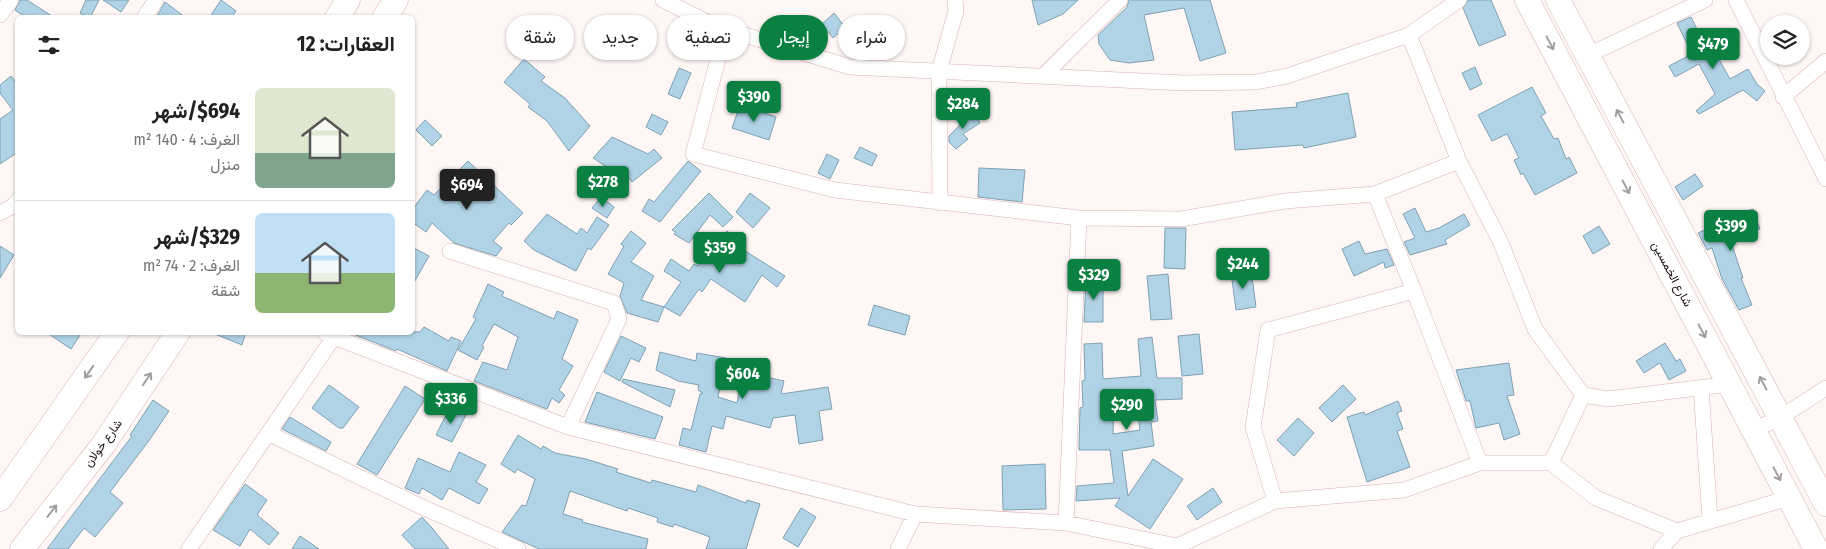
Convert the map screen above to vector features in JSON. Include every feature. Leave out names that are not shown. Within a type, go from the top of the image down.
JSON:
[{"type":"main road","points":[[339,15],[348,0]]},
{"type":"main road","points":[[386,15],[396,0]]},
{"type":"main road","name":"شارع الخمسين","points":[[1527,0],[1816,549]]},
{"type":"main road","points":[[1558,0],[1826,504]]},
{"type":"main road","points":[[0,499],[115,335]]},
{"type":"main road","name":"شارع خولان","points":[[22,549],[103,445],[176,335]]},
{"type":"street","points":[[0,15],[10,0]]},
{"type":"street","points":[[146,15],[156,0]]},
{"type":"street","points":[[664,0],[695,15]]},
{"type":"street","points":[[940,203],[939,71],[956,11],[956,0]]},
{"type":"street","points":[[1043,76],[1120,0]]},
{"type":"street","points":[[749,37],[850,67],[1184,83],[1256,82],[1287,76],[1409,35],[1459,0]]},
{"type":"street","points":[[1588,55],[1705,0]]},
{"type":"street","points":[[1736,0],[1783,97],[1826,179]]},
{"type":"street","points":[[1409,35],[1459,161],[1501,243],[1535,329],[1583,395],[1608,399],[1730,384]]},
{"type":"street","points":[[718,60],[693,154],[835,190],[1079,218],[1181,219],[1285,201],[1375,194],[1459,161]]},
{"type":"street","points":[[1783,97],[1826,61]]},
{"type":"street","points":[[1375,194],[1480,463]]},
{"type":"street","points":[[0,213],[15,204]]},
{"type":"street","points":[[1066,523],[1079,218]]},
{"type":"street","points":[[450,251],[614,303],[618,319],[568,428]]},
{"type":"street","points":[[1275,501],[1253,427],[1268,330],[1414,291]]},
{"type":"street","points":[[189,549],[268,433],[328,335]]},
{"type":"street","points":[[332,335],[568,428],[915,514],[1066,523],[1177,546],[1275,501],[1404,490],[1480,463],[1551,463],[1596,498],[1677,530]]},
{"type":"street","points":[[1701,387],[1710,520]]},
{"type":"street","points":[[1754,430],[1781,417],[1826,388]]},
{"type":"street","points":[[1551,463],[1583,395]]},
{"type":"street","points":[[268,433],[422,507],[518,549]]},
{"type":"street","points":[[1661,549],[1677,530],[1789,498]]},
{"type":"street","points":[[898,549],[915,514]]},
{"type":"building","points":[[20,0],[27,0],[50,15],[22,15],[15,10]]},
{"type":"building","points":[[86,0],[99,0],[92,15],[80,13]]},
{"type":"building","points":[[103,0],[129,0],[121,12]]},
{"type":"building","points":[[221,0],[236,11],[233,15],[211,15]]},
{"type":"building","points":[[1032,0],[1078,0],[1063,14],[1038,25]]},
{"type":"building","points":[[1129,0],[1210,0],[1226,53],[1200,61],[1184,8],[1144,15],[1154,60],[1129,63],[1110,60],[1099,44],[1098,35],[1127,7]]},
{"type":"building","points":[[1468,0],[1491,0],[1506,35],[1479,46],[1463,8]]},
{"type":"building","points":[[165,2],[182,15],[158,15]]},
{"type":"building","points":[[834,13],[838,18],[838,33],[833,38],[828,32],[828,18]]},
{"type":"building","points":[[1691,17],[1711,57],[1716,54],[1730,79],[1748,69],[1757,84],[1765,91],[1757,101],[1743,90],[1699,114],[1696,111],[1715,94],[1699,64],[1675,77],[1669,66],[1692,54],[1677,23]]},
{"type":"building","points":[[525,60],[545,77],[541,81],[565,98],[590,126],[569,151],[547,121],[528,107],[530,104],[504,82]]},
{"type":"building","points":[[1475,67],[1482,84],[1470,90],[1462,73]]},
{"type":"building","points":[[679,68],[691,73],[680,99],[668,94]]},
{"type":"building","points":[[11,76],[15,81],[15,154],[0,164],[0,119],[13,110],[0,93],[0,85]]},
{"type":"building","points":[[1532,87],[1546,113],[1541,116],[1554,139],[1558,138],[1566,159],[1569,157],[1577,173],[1535,195],[1523,173],[1521,175],[1514,160],[1519,158],[1507,134],[1492,141],[1478,115]]},
{"type":"building","points":[[1348,93],[1356,137],[1304,148],[1303,145],[1235,150],[1232,112],[1297,107],[1296,103]]},
{"type":"building","points":[[740,105],[776,117],[769,140],[732,128]]},
{"type":"building","points":[[973,111],[980,123],[963,134],[968,139],[956,149],[949,142],[949,136],[964,121],[963,118]]},
{"type":"building","points":[[652,114],[668,122],[661,135],[646,127]]},
{"type":"building","points":[[425,120],[442,136],[432,146],[416,130]]},
{"type":"building","points":[[612,137],[648,154],[654,149],[662,158],[632,182],[620,166],[613,171],[593,158]]},
{"type":"building","points":[[860,147],[877,155],[872,166],[854,158]]},
{"type":"building","points":[[827,154],[839,160],[830,179],[818,173]]},
{"type":"building","points":[[468,161],[523,213],[511,225],[509,223],[493,241],[502,248],[496,256],[454,243],[432,223],[426,232],[415,224],[415,206],[427,190],[434,195]]},
{"type":"building","points":[[688,161],[701,171],[660,222],[642,211],[649,199],[654,202]]},
{"type":"building","points":[[979,168],[1025,170],[1022,202],[978,197]]},
{"type":"building","points":[[1695,174],[1703,186],[1683,200],[1675,187]]},
{"type":"building","points":[[709,193],[733,217],[723,227],[710,215],[689,243],[674,234],[676,232],[672,230]]},
{"type":"building","points":[[750,193],[770,208],[753,228],[736,212]]},
{"type":"building","points":[[601,197],[614,207],[607,218],[592,208]]},
{"type":"building","points":[[1415,208],[1426,232],[1439,228],[1464,214],[1470,225],[1445,240],[1447,244],[1410,255],[1404,242],[1415,238],[1403,214]]},
{"type":"building","points":[[1753,209],[1760,229],[1730,239],[1743,278],[1741,278],[1752,305],[1739,310],[1722,279],[1712,248],[1707,250],[1698,233],[1728,220],[1728,217]]},
{"type":"building","points":[[547,214],[577,234],[581,228],[587,233],[597,217],[609,225],[591,250],[588,248],[576,271],[534,250],[524,241]]},
{"type":"building","points":[[1599,226],[1610,244],[1593,254],[1583,236]]},
{"type":"building","points":[[1165,228],[1186,228],[1185,269],[1164,268]]},
{"type":"building","points":[[631,231],[646,243],[631,262],[654,276],[641,300],[664,307],[658,322],[627,313],[620,296],[624,283],[608,274],[624,246],[621,244]]},
{"type":"building","points":[[727,231],[745,245],[742,249],[785,276],[777,287],[762,275],[745,302],[711,279],[702,292],[699,289],[680,316],[664,307],[681,282],[664,271],[671,259],[689,271],[694,264],[697,266],[708,251],[710,253]]},
{"type":"building","points":[[1359,241],[1365,254],[1387,249],[1394,265],[1385,268],[1384,262],[1354,276],[1342,249]]},
{"type":"building","points":[[0,246],[14,255],[0,278]]},
{"type":"building","points":[[415,249],[429,256],[415,281]]},
{"type":"building","points":[[1251,269],[1256,307],[1236,310],[1231,272]]},
{"type":"building","points":[[1168,274],[1172,319],[1151,320],[1147,276]]},
{"type":"building","points":[[1086,279],[1103,279],[1103,322],[1084,322]]},
{"type":"building","points":[[488,284],[504,292],[502,296],[554,319],[557,311],[578,320],[562,359],[573,366],[559,390],[565,395],[559,403],[552,398],[547,409],[474,381],[483,362],[507,370],[518,337],[494,324],[477,360],[458,350],[476,319],[473,317]]},
{"type":"building","points":[[874,305],[910,316],[905,335],[868,325]]},
{"type":"building","points":[[424,327],[449,341],[451,337],[461,341],[447,371],[397,349],[396,351],[356,335],[415,335],[415,332],[420,332]]},
{"type":"building","points":[[1199,334],[1203,374],[1182,376],[1178,336]]},
{"type":"building","points":[[50,335],[80,335],[71,349]]},
{"type":"building","points":[[217,335],[245,335],[242,345]]},
{"type":"building","points":[[621,336],[646,348],[639,362],[631,358],[620,381],[604,372]]},
{"type":"building","points":[[1152,337],[1157,378],[1182,378],[1182,399],[1155,400],[1158,421],[1151,422],[1154,446],[1122,451],[1128,496],[1153,459],[1183,479],[1150,529],[1115,506],[1120,498],[1076,501],[1077,486],[1114,483],[1110,450],[1079,450],[1080,408],[1083,407],[1082,381],[1085,380],[1084,344],[1102,343],[1103,379],[1141,376],[1138,339]],"holes":[[[1135,394],[1140,430],[1113,434],[1114,396]]]},
{"type":"building","points":[[1665,343],[1676,361],[1680,359],[1686,371],[1669,380],[1660,363],[1644,373],[1636,361]]},
{"type":"building","points":[[660,352],[696,361],[697,353],[726,358],[718,397],[737,403],[743,372],[784,381],[781,394],[828,387],[832,409],[819,411],[823,440],[799,444],[795,415],[773,418],[770,428],[726,416],[723,429],[712,426],[706,452],[679,445],[683,428],[691,430],[700,394],[703,393],[698,390],[699,385],[678,381],[656,370]]},
{"type":"building","points":[[1509,363],[1514,395],[1507,396],[1520,434],[1504,440],[1499,423],[1476,428],[1470,401],[1466,401],[1456,370]]},
{"type":"building","points":[[623,379],[675,390],[670,407],[622,382]]},
{"type":"building","points":[[329,385],[359,407],[343,428],[339,428],[312,408]]},
{"type":"building","points":[[1343,385],[1356,399],[1332,422],[1319,408]]},
{"type":"building","points":[[405,386],[425,399],[377,475],[357,464]]},
{"type":"building","points":[[597,392],[663,417],[655,439],[585,422]]},
{"type":"building","points":[[153,400],[169,411],[110,492],[123,503],[95,537],[84,528],[68,549],[47,549],[132,436],[130,435]]},
{"type":"building","points":[[1398,401],[1402,411],[1397,413],[1403,429],[1397,431],[1410,467],[1367,482],[1347,417],[1364,412],[1365,415]]},
{"type":"building","points":[[450,407],[466,415],[452,442],[436,435]]},
{"type":"building","points":[[290,417],[331,442],[326,451],[282,429]]},
{"type":"building","points":[[1298,418],[1314,433],[1294,456],[1277,440]]},
{"type":"building","points":[[518,435],[541,449],[543,446],[555,453],[586,459],[618,469],[616,472],[651,483],[652,480],[696,492],[698,485],[746,503],[747,500],[760,504],[746,549],[706,549],[710,537],[674,524],[673,527],[657,522],[658,518],[628,508],[627,511],[570,491],[563,514],[583,520],[582,522],[648,539],[646,549],[539,549],[502,532],[522,505],[526,506],[535,479],[517,469],[515,473],[501,464]]},
{"type":"building","points":[[459,452],[486,465],[476,482],[488,489],[479,504],[449,488],[442,500],[422,488],[419,494],[405,488],[418,458],[450,472]]},
{"type":"building","points":[[1045,464],[1046,509],[1003,510],[1002,466]]},
{"type":"building","points":[[245,484],[267,500],[257,515],[279,533],[269,545],[250,529],[240,546],[213,530]]},
{"type":"building","points":[[1213,488],[1222,502],[1197,520],[1187,506]]},
{"type":"building","points":[[801,508],[816,517],[798,547],[783,538]]},
{"type":"building","points":[[422,517],[449,549],[415,549],[402,535]]},
{"type":"building","points":[[300,536],[319,549],[292,549]]}]
